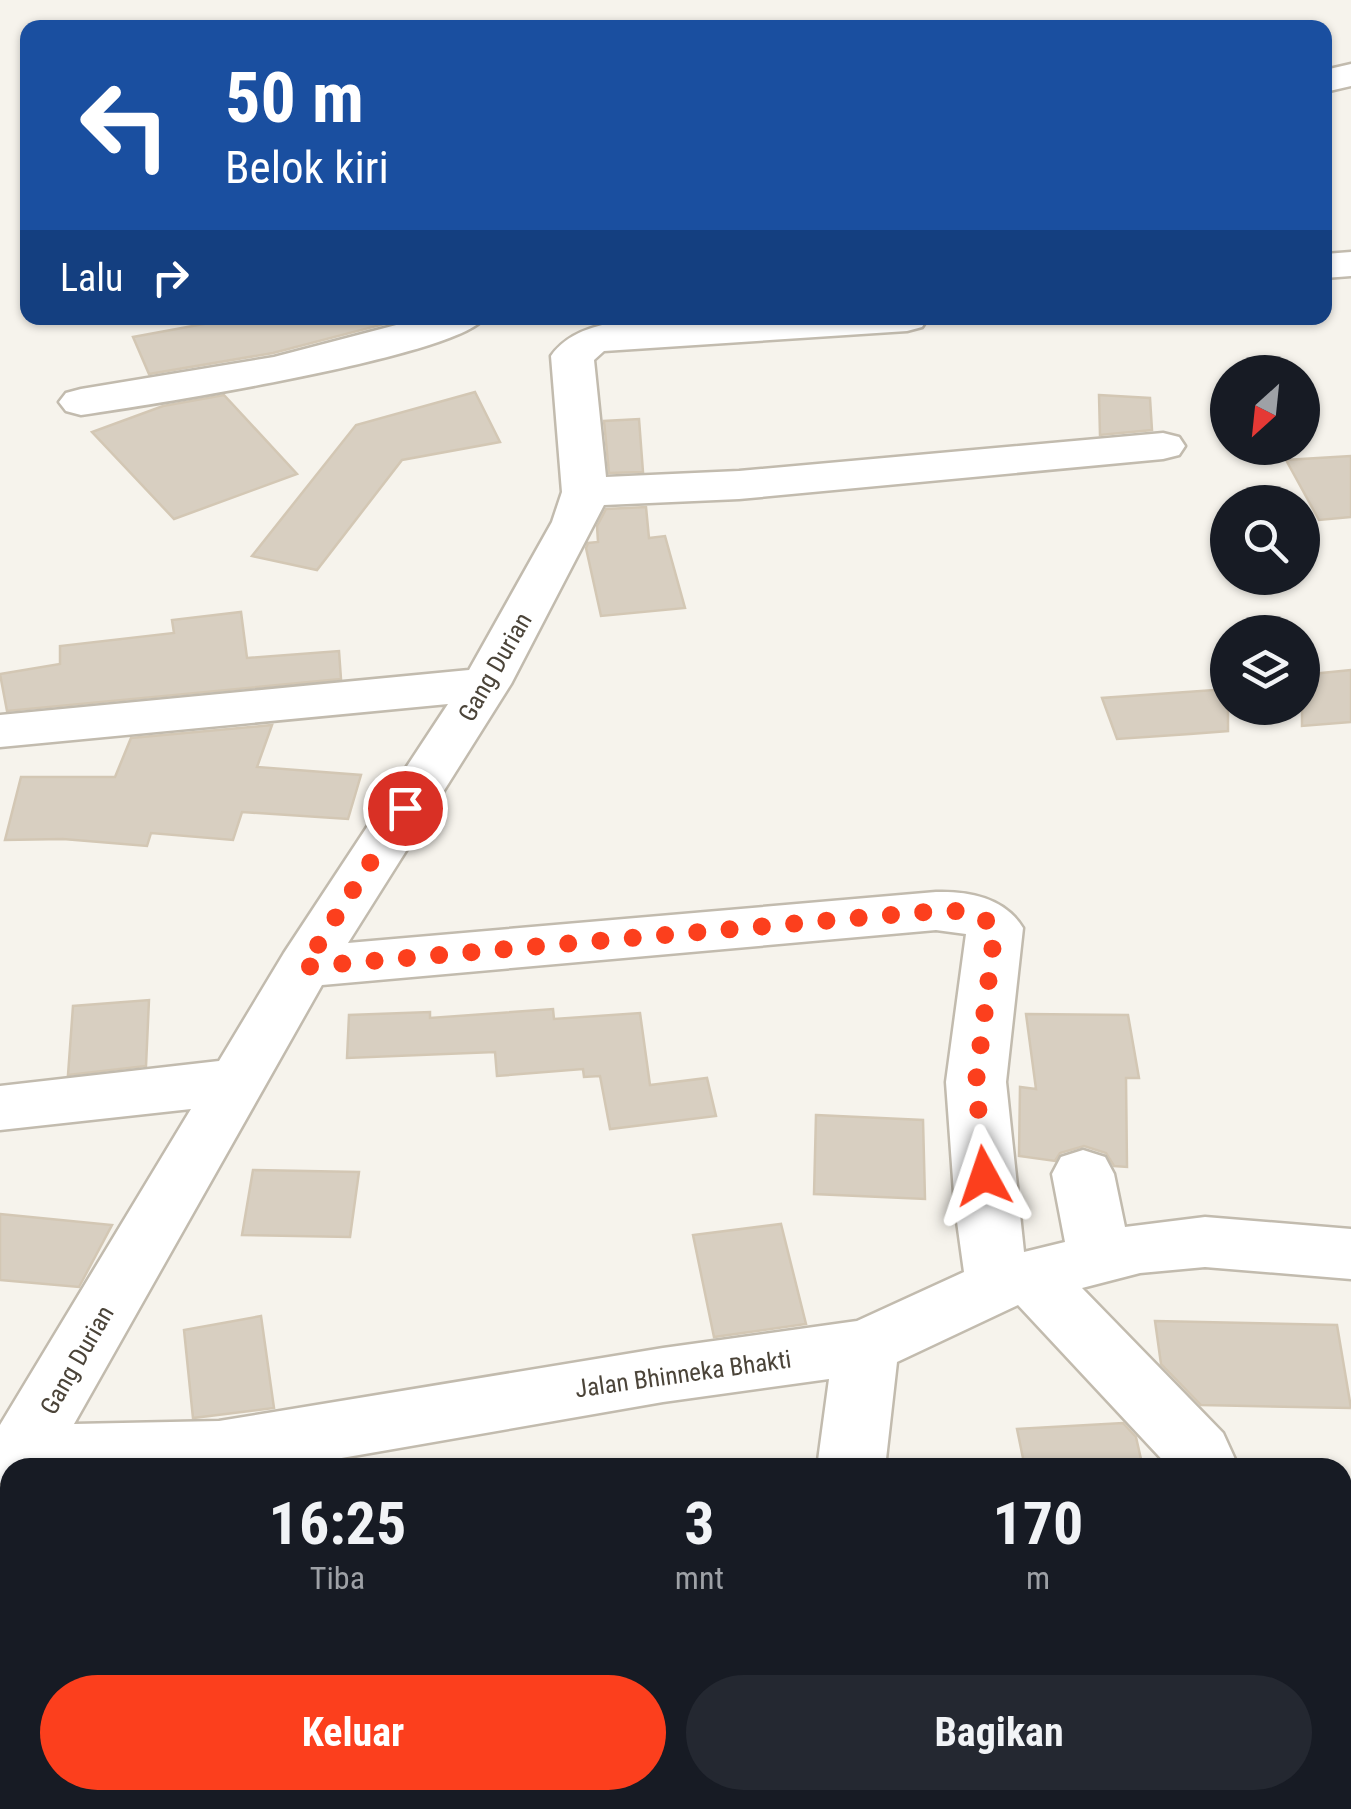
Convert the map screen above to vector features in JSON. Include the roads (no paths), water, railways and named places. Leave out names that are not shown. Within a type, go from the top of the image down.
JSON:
[{"type":"street","points":[[81,402],[240,379],[325,362],[442,325]]},
{"type":"street","name":"Gang Durian","points":[[12,1453],[241,1080],[304,967],[486,684],[575,522],[585,492],[572,356],[589,342],[607,337],[796,325]]},
{"type":"street","points":[[585,492],[738,485],[1163,446]]},
{"type":"street","points":[[0,731],[486,684]]},
{"type":"street","points":[[304,967],[936,911],[979,916],[995,928],[976,1082],[986,1208],[1014,1281],[1201,1458]]},
{"type":"street","points":[[0,1108],[241,1080]]},
{"type":"street","points":[[1083,1174],[1100,1258]]},
{"type":"street","name":"Jalan Bhinneka Bhakti","points":[[12,1453],[220,1450],[663,1375],[866,1347],[1014,1281],[1140,1248],[1206,1242],[1351,1254]]},
{"type":"street","points":[[852,1458],[866,1347]]}]
